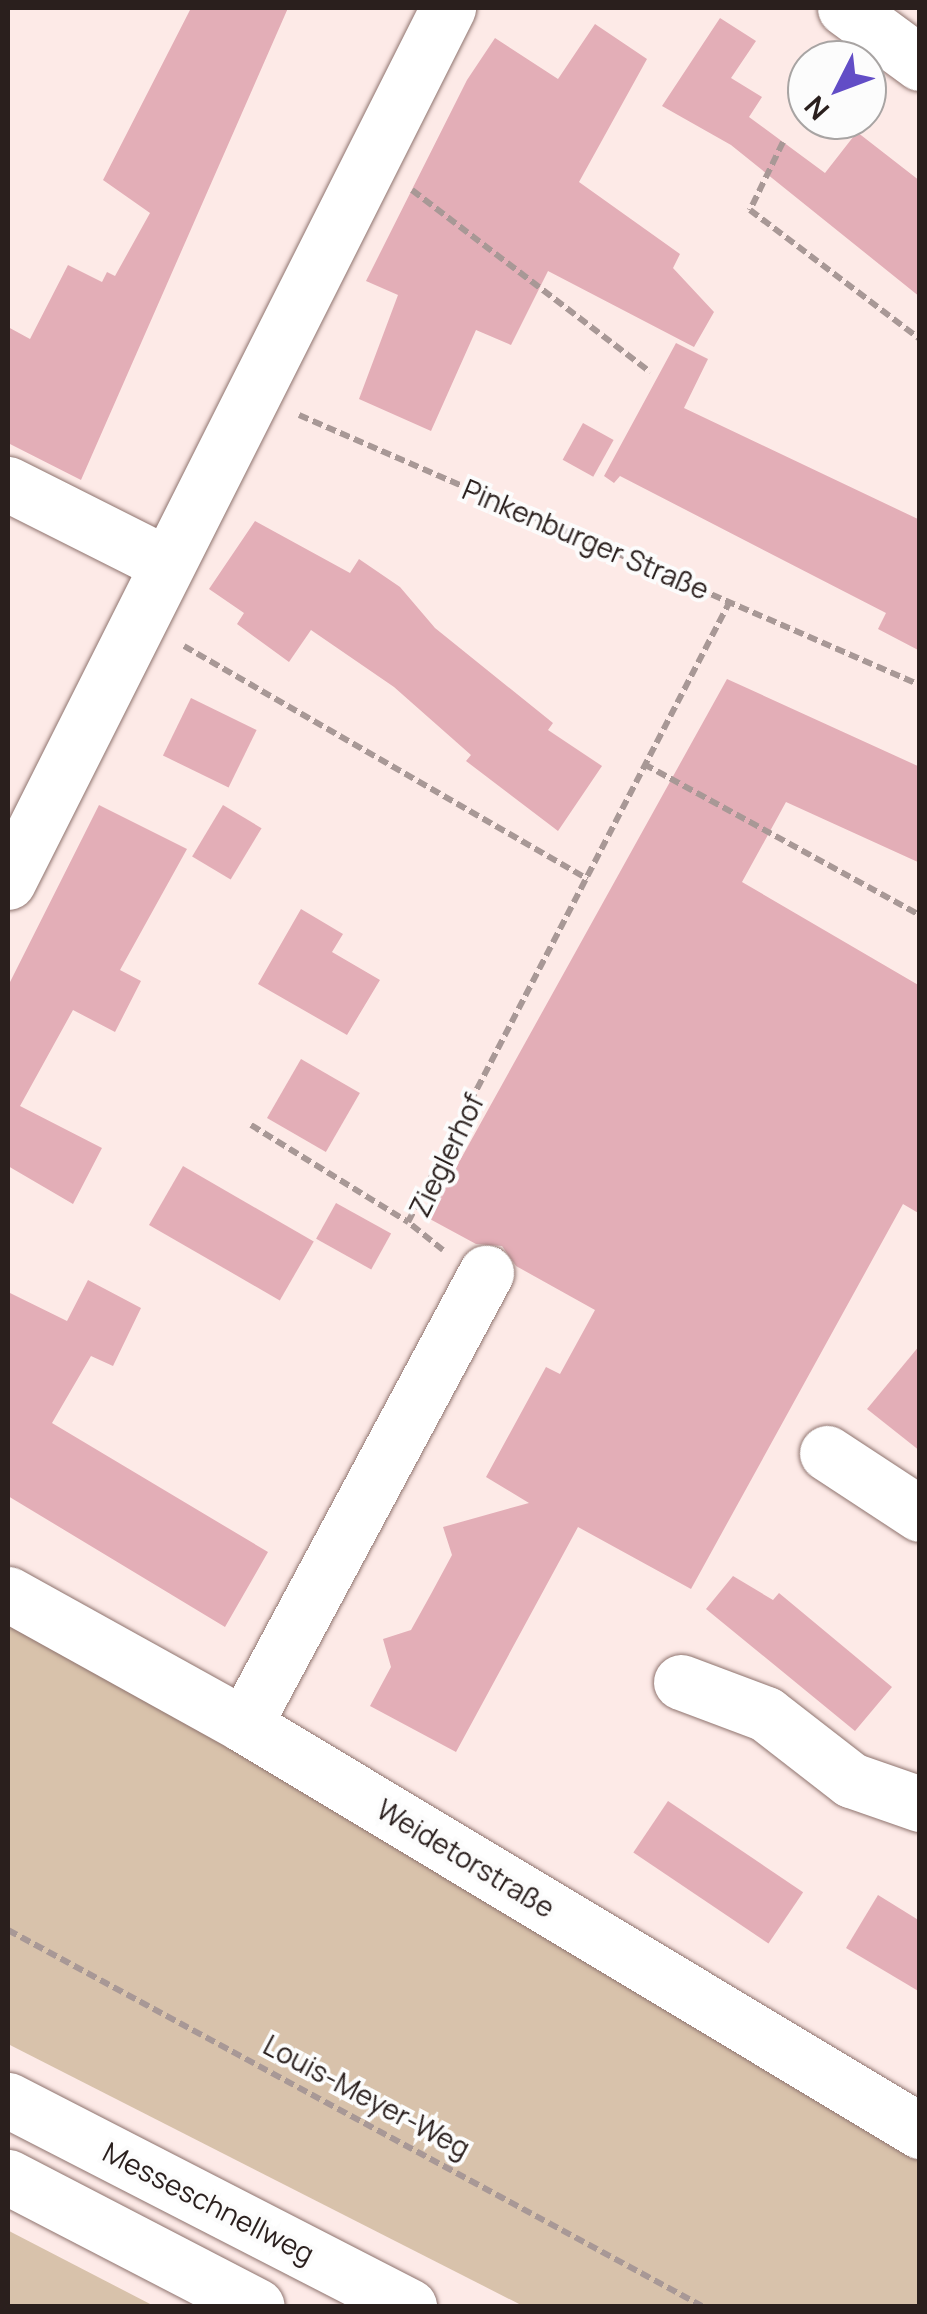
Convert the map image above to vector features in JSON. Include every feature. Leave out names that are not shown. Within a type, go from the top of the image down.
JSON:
[{"type":"main road","points":[[8,882],[448,8]]},
{"type":"main road","points":[[845,8],[920,64]]},
{"type":"main road","points":[[8,484],[167,564]]},
{"type":"main road","points":[[244,1725],[486,1273]]},
{"type":"main road","points":[[827,1452],[920,1514]]},
{"type":"main road","name":"Weidetorstraße","points":[[8,1594],[244,1725],[920,2131]]},
{"type":"main road","points":[[681,1682],[766,1714],[851,1780],[920,1804]]},
{"type":"main road","name":"Messeschnellweg","points":[[8,2100],[409,2306]]},
{"type":"main road","points":[[8,2177],[256,2306]]},
{"type":"path","points":[[783,142],[750,210],[920,339]]},
{"type":"path","points":[[372,158],[650,372]]},
{"type":"path","name":"Pinkenburger Straße","points":[[252,394],[920,685]]},
{"type":"path","name":"Zieglerhof","points":[[486,1273],[408,1222],[730,602]]},
{"type":"path","points":[[139,620],[588,879]]},
{"type":"path","points":[[644,764],[920,914]]},
{"type":"path","points":[[251,1125],[408,1222]]},
{"type":"path","name":"Louis-Meyer-Weg","points":[[8,1930],[702,2306]]},
{"type":"shaded area","points":[[8,1594],[919,2131],[919,2306],[523,2306],[8,2044]]},
{"type":"shaded area","points":[[8,2230],[11,2232],[154,2306],[8,2306]]},
{"type":"building","points":[[191,8],[288,8],[81,480],[8,443],[8,327],[30,339],[68,265],[102,282],[107,272],[115,276],[150,213],[103,180]]},
{"type":"building","points":[[720,18],[756,41],[731,78],[762,97],[749,117],[825,173],[851,140],[867,140],[920,181],[920,297],[731,145],[662,106]]},
{"type":"building","points":[[595,24],[647,59],[579,182],[680,254],[673,268],[714,312],[694,347],[548,271],[511,345],[476,330],[431,431],[359,399],[398,295],[366,281],[467,80],[495,38],[558,79]]},
{"type":"building","points":[[676,343],[708,359],[684,408],[920,520],[920,651],[878,629],[886,613],[620,476],[614,483],[604,476]]},
{"type":"building","points":[[583,423],[614,440],[593,477],[563,460]]},
{"type":"building","points":[[255,521],[350,573],[359,559],[400,587],[435,628],[553,723],[548,730],[602,766],[558,831],[466,761],[471,755],[394,687],[311,630],[289,662],[237,624],[244,613],[209,589]]},
{"type":"building","points":[[727,679],[920,767],[920,863],[786,802],[742,882],[920,986],[920,1214],[903,1204],[691,1589],[578,1527],[456,1752],[370,1706],[391,1667],[383,1639],[411,1630],[452,1555],[443,1527],[529,1503],[486,1477],[546,1367],[560,1374],[595,1310],[516,1266],[502,1246],[476,1244],[428,1218]]},
{"type":"building","points":[[191,698],[257,730],[229,788],[163,756]]},
{"type":"building","points":[[99,805],[187,849],[120,970],[141,981],[115,1032],[73,1010],[20,1106],[102,1148],[73,1204],[8,1166],[8,986]]},
{"type":"building","points":[[223,805],[262,828],[231,880],[192,856]]},
{"type":"building","points":[[301,909],[343,934],[332,952],[380,980],[347,1035],[258,984]]},
{"type":"building","points":[[301,1059],[360,1093],[326,1152],[267,1118]]},
{"type":"building","points":[[183,1166],[314,1242],[280,1300],[149,1225]]},
{"type":"building","points":[[336,1203],[391,1234],[371,1269],[316,1239]]},
{"type":"building","points":[[88,1280],[141,1308],[113,1366],[91,1356],[52,1423],[268,1552],[225,1627],[8,1496],[8,1292],[67,1321]]},
{"type":"building","points":[[920,1345],[920,1451],[867,1409]]},
{"type":"building","points":[[733,1576],[773,1600],[779,1593],[892,1687],[855,1731],[706,1609]]},
{"type":"building","points":[[668,1801],[803,1892],[768,1944],[633,1852]]},
{"type":"building","points":[[878,1895],[920,1921],[920,1992],[846,1948]]}]
